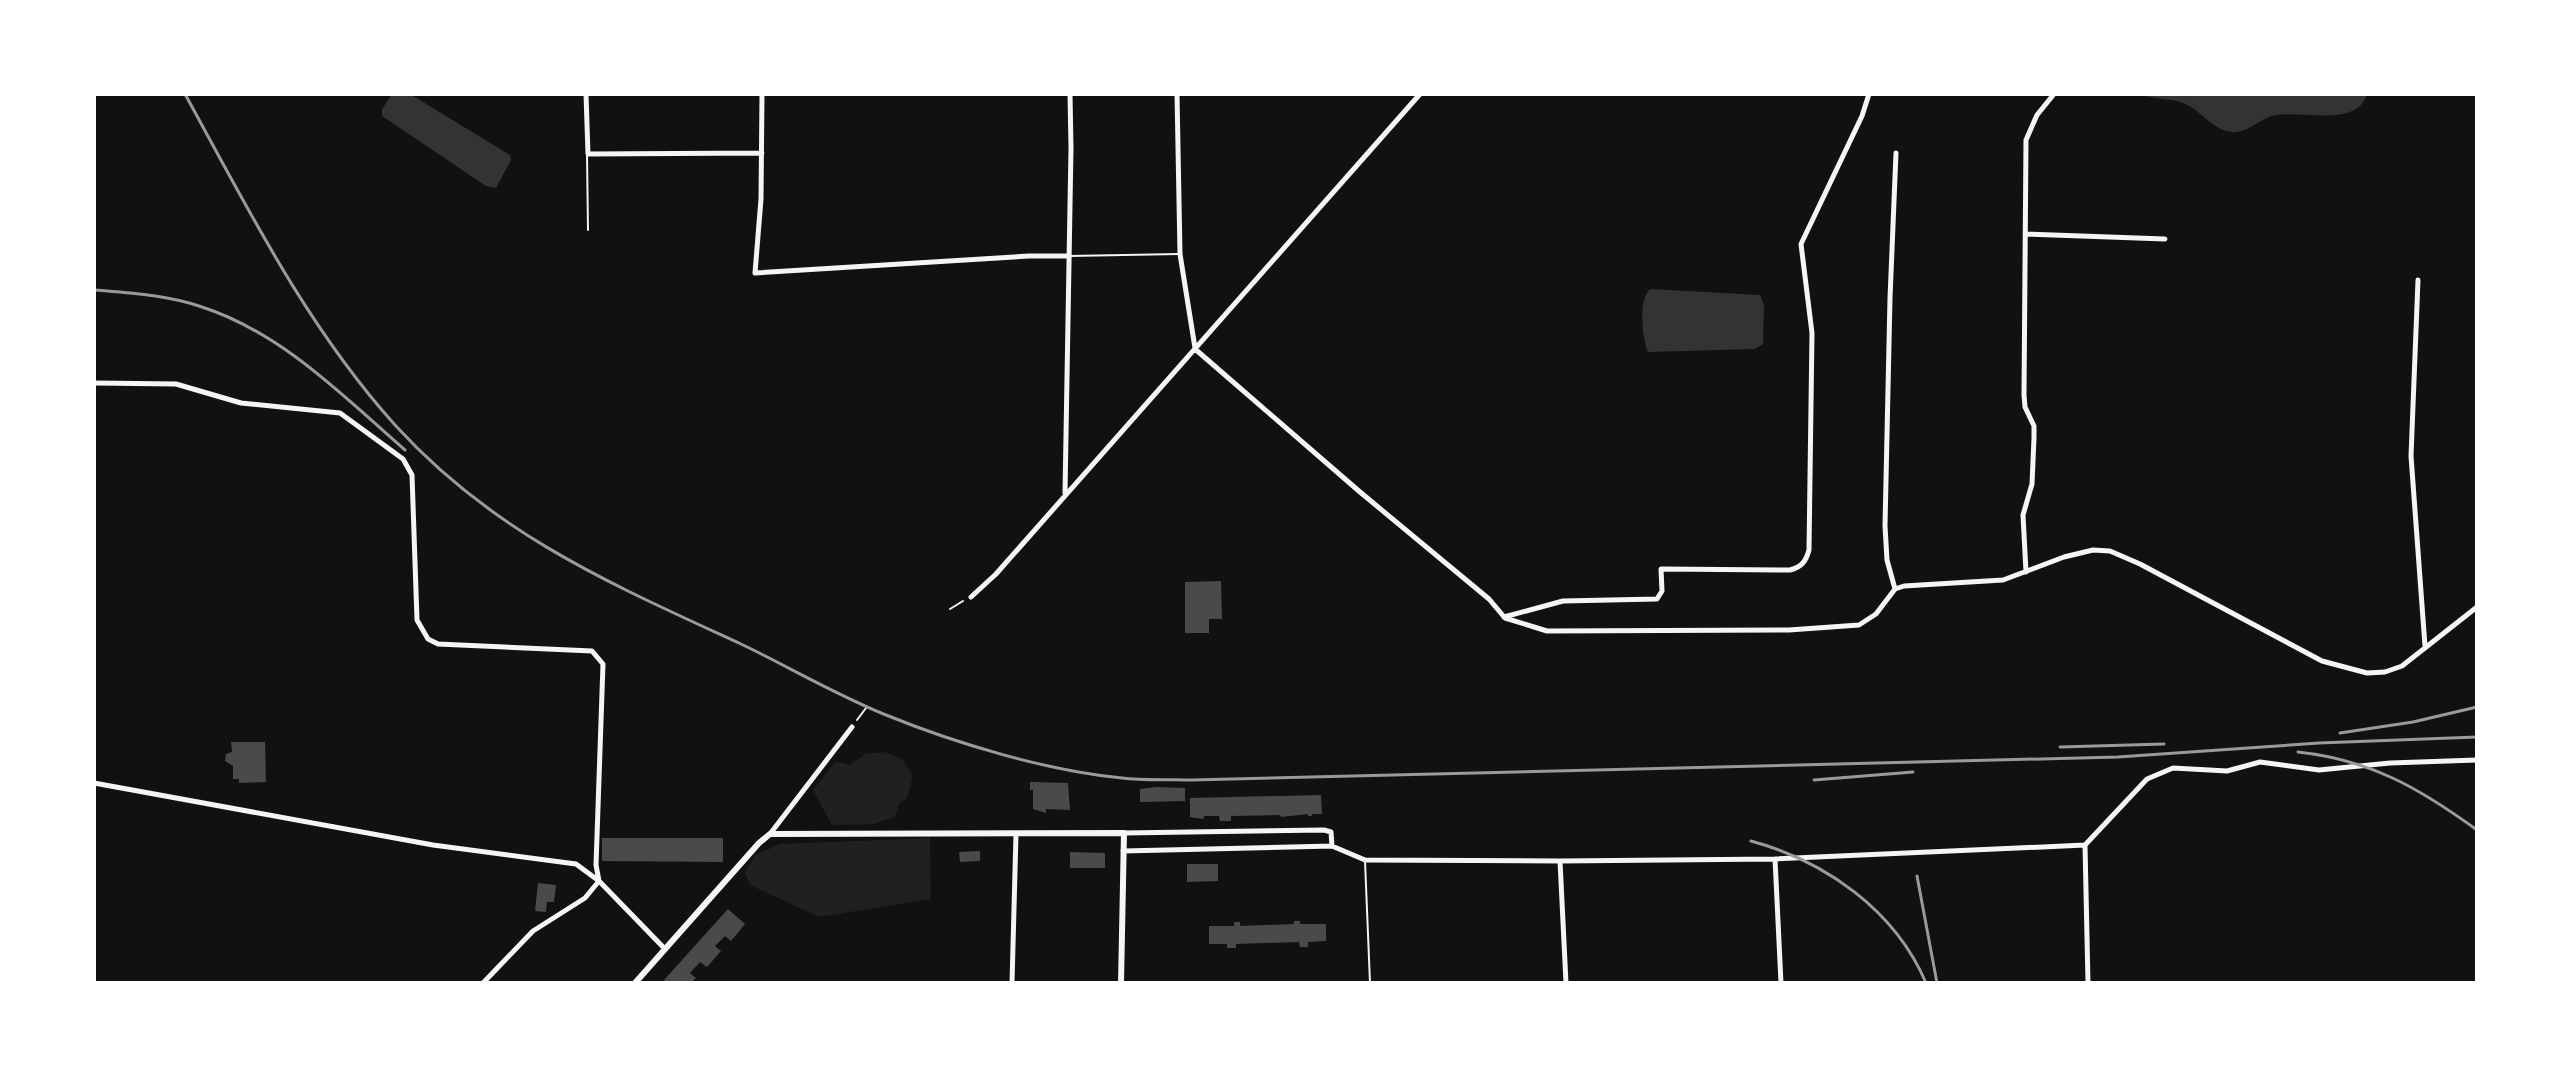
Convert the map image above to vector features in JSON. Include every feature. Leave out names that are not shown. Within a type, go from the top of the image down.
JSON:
[{"type":"street","points":[[586,94],[588,154],[762,153]]},
{"type":"street","points":[[762,94],[761,199],[755,273],[1069,256]]},
{"type":"street","points":[[1065,494],[1070,94]]},
{"type":"street","points":[[1177,94],[1180,254],[1195,349],[1489,599],[1503,617],[1553,632],[1845,628],[1872,618],[1895,589],[1924,583],[1995,581],[2064,557],[2104,550],[2140,564],[2330,664],[2367,673],[2385,672],[2402,666],[2477,607]]},
{"type":"street","points":[[971,597],[996,574],[1420,94]]},
{"type":"street","points":[[1503,617],[1563,601],[1657,599],[1662,591],[1661,569],[1790,570],[1798,568],[1806,559],[1809,550],[1812,333],[1801,244],[1862,116],[1869,94]]},
{"type":"street","points":[[2026,572],[2023,515],[2032,484],[2034,426],[2025,407],[2024,395],[2026,140],[2037,115],[2054,94]]},
{"type":"street","points":[[1895,589],[1887,560],[1885,526],[1896,153]]},
{"type":"street","points":[[2025,234],[2165,239]]},
{"type":"street","points":[[2418,280],[2411,456],[2425,647]]},
{"type":"street","points":[[94,383],[176,384],[241,403],[340,413],[403,459],[412,475],[417,620],[428,639],[438,644],[592,651],[603,664],[596,865],[599,881]]},
{"type":"street","points":[[635,983],[770,834],[852,727]]},
{"type":"street","points":[[1123,851],[1332,846],[1365,860],[1560,861],[1775,859],[2085,845],[2147,779],[2173,768],[2227,771],[2260,762],[2319,770],[2390,763],[2477,760]]},
{"type":"street","points":[[94,783],[433,845],[573,863],[599,881],[665,949]]},
{"type":"street","points":[[770,834],[1324,830],[1331,832],[1332,846]]},
{"type":"street","points":[[1121,983],[1124,833]]},
{"type":"street","points":[[1012,983],[1016,834]]},
{"type":"street","points":[[2085,845],[2088,983]]},
{"type":"street","points":[[1775,859],[1781,983]]},
{"type":"street","points":[[1560,861],[1566,983]]},
{"type":"street","points":[[483,983],[533,931],[585,898],[599,881]]},
{"type":"lane","points":[[588,154],[588,230]]},
{"type":"lane","points":[[1069,256],[1180,254]]},
{"type":"lane","points":[[1365,860],[1370,983]]},
{"type":"path","points":[[950,609],[971,597]]},
{"type":"path","points":[[852,727],[866,708]]},
{"type":"shaded area","points":[[392,94],[410,94],[510,155],[511,160],[496,188],[486,186],[382,116],[382,109]]},
{"type":"shaded area","points":[[2136,94],[2367,94],[2361,105],[2352,111],[2326,116],[2283,114],[2232,132],[2219,128],[2185,104]]},
{"type":"shaded area","points":[[1650,289],[1760,295],[1764,305],[1763,344],[1755,349],[1648,352],[1643,310]]},
{"type":"shaded area","points":[[884,752],[902,759],[913,775],[907,798],[899,804],[895,817],[873,824],[832,825],[813,790],[836,761],[850,765],[865,754]]},
{"type":"shaded area","points":[[930,838],[931,899],[819,917],[750,885],[745,873],[755,855],[780,844]]},
{"type":"building","points":[[1221,581],[1222,619],[1209,619],[1209,633],[1185,633],[1185,582]]},
{"type":"building","points":[[231,742],[265,742],[266,782],[239,783],[239,779],[233,779],[233,766],[225,761],[226,754],[232,752]]},
{"type":"building","points":[[1030,782],[1068,783],[1070,810],[1046,809],[1046,813],[1033,809]]},
{"type":"building","points":[[1185,788],[1185,801],[1140,802],[1140,789]]},
{"type":"building","points":[[1321,795],[1322,814],[1312,816],[1231,816],[1231,821],[1220,821],[1219,816],[1204,816],[1204,819],[1190,817],[1190,798]]},
{"type":"building","points":[[602,838],[723,838],[723,862],[602,861]]},
{"type":"building","points":[[980,851],[980,861],[960,862],[959,852]]},
{"type":"building","points":[[1070,852],[1105,853],[1105,868],[1070,868]]},
{"type":"building","points":[[1187,864],[1218,864],[1218,881],[1187,882]]},
{"type":"building","points":[[538,883],[556,885],[554,902],[547,902],[546,912],[535,911]]},
{"type":"building","points":[[728,909],[745,924],[731,941],[725,936],[715,946],[721,951],[707,967],[700,962],[690,973],[696,978],[691,983],[667,983],[664,980]]},
{"type":"building","points":[[1294,921],[1300,921],[1300,924],[1326,924],[1326,941],[1308,942],[1308,947],[1300,947],[1299,942],[1236,944],[1236,948],[1227,948],[1227,944],[1209,944],[1209,926],[1234,926],[1234,922],[1240,922],[1240,926],[1294,924]]},
{"type":"railway","points":[[185,94],[281,266],[334,348],[395,425],[473,497],[556,553],[600,577],[849,699],[913,725],[1002,754],[1093,774],[1192,780],[2118,757],[2319,743],[2477,737]]},
{"type":"railway","points":[[94,290],[175,300],[231,318],[285,349],[405,450]]},
{"type":"railway","points":[[2340,733],[2413,722],[2477,707]]},
{"type":"railway","points":[[2060,747],[2164,744]]},
{"type":"railway","points":[[2298,752],[2349,762],[2393,778],[2435,801],[2477,830]]},
{"type":"railway","points":[[1814,780],[1913,772]]},
{"type":"railway","points":[[1751,841],[1805,861],[1855,892],[1896,933],[1926,983]]},
{"type":"railway","points":[[1917,876],[1937,983]]}]
